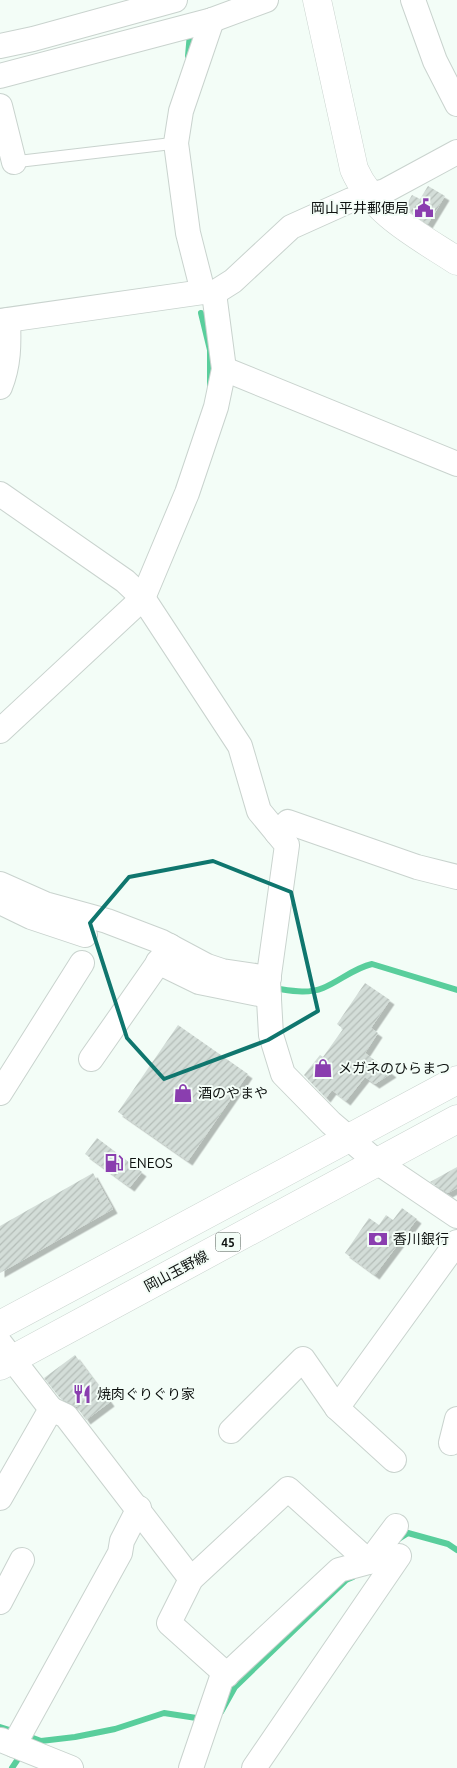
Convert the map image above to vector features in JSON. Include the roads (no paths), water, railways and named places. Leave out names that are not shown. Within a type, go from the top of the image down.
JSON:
[{"type":"main road","points":[[316,0],[354,170],[368,195],[394,219],[457,261]]},
{"type":"main road","name":"45","points":[[0,1325],[457,1080]]},
{"type":"main road","name":"岡山玉野線","points":[[4,1356],[457,1119]]},
{"type":"street","points":[[0,46],[33,39],[175,0]]},
{"type":"street","points":[[0,76],[212,20],[266,0]]},
{"type":"street","points":[[413,0],[436,61],[457,104]]},
{"type":"street","points":[[0,731],[143,598],[187,492],[216,407],[224,369],[208,292],[188,233],[171,143],[212,20]]},
{"type":"street","points":[[0,106],[14,162]]},
{"type":"street","points":[[0,387],[6,373],[9,355],[4,320],[208,292],[233,282],[291,227],[350,200],[385,191],[457,152]]},
{"type":"street","points":[[224,369],[457,464]]},
{"type":"street","points":[[0,494],[125,581],[143,598],[240,746],[259,811],[287,845],[269,987],[271,1035],[283,1074],[349,1138],[377,1162],[457,1216]]},
{"type":"street","points":[[277,833],[288,822],[417,867],[457,877]]},
{"type":"street","points":[[0,884],[85,935]]},
{"type":"street","points":[[0,902],[49,914],[107,921],[164,955],[222,971],[269,987]]},
{"type":"street","points":[[91,1059],[164,955]]},
{"type":"street","points":[[0,1093],[82,964]]},
{"type":"street","points":[[336,1408],[457,1242]]},
{"type":"street","points":[[4,1356],[51,1409],[66,1416],[139,1508],[191,1579]]},
{"type":"street","points":[[231,1431],[303,1360],[336,1408],[394,1460]]},
{"type":"street","points":[[0,1498],[51,1409]]},
{"type":"street","points":[[451,1443],[457,1419]]},
{"type":"street","points":[[227,1675],[169,1622],[191,1579],[288,1489],[369,1562]]},
{"type":"street","points":[[71,1768],[21,1746],[120,1553],[122,1541],[139,1508]]},
{"type":"street","points":[[191,1768],[221,1680],[339,1570],[369,1562],[396,1526]]},
{"type":"street","points":[[254,1768],[399,1556]]},
{"type":"street","points":[[0,1602],[22,1560]]},
{"type":"lane","points":[[14,162],[171,143]]},
{"type":"waterway","points":[[188,56],[190,33]]},
{"type":"waterway","points":[[201,313],[210,350],[210,386]]},
{"type":"waterway","points":[[272,988],[297,991],[317,990],[359,968],[372,964],[457,990]]},
{"type":"waterway","points":[[397,1540],[408,1533],[448,1544],[457,1550]]},
{"type":"waterway","points":[[221,1712],[235,1687],[346,1580],[353,1577]]},
{"type":"waterway","points":[[25,1735],[41,1741],[75,1737],[115,1729],[164,1713],[203,1719]]},
{"type":"waterway","points":[[0,1727],[16,1732]]},
{"type":"waterway","points":[[12,1768],[22,1753]]},
{"type":"place","name":"岡山平井郵便局","points":[[424,208]]},
{"type":"place","name":"メガネのひらまつ","points":[[323,1068]]},
{"type":"place","name":"酒のやまや","points":[[183,1093]]},
{"type":"place","name":"ENEOS","points":[[114,1163]]},
{"type":"place","name":"香川銀行","points":[[378,1239]]},
{"type":"place","name":"焼肉ぐりぐり家","points":[[82,1394]]}]
